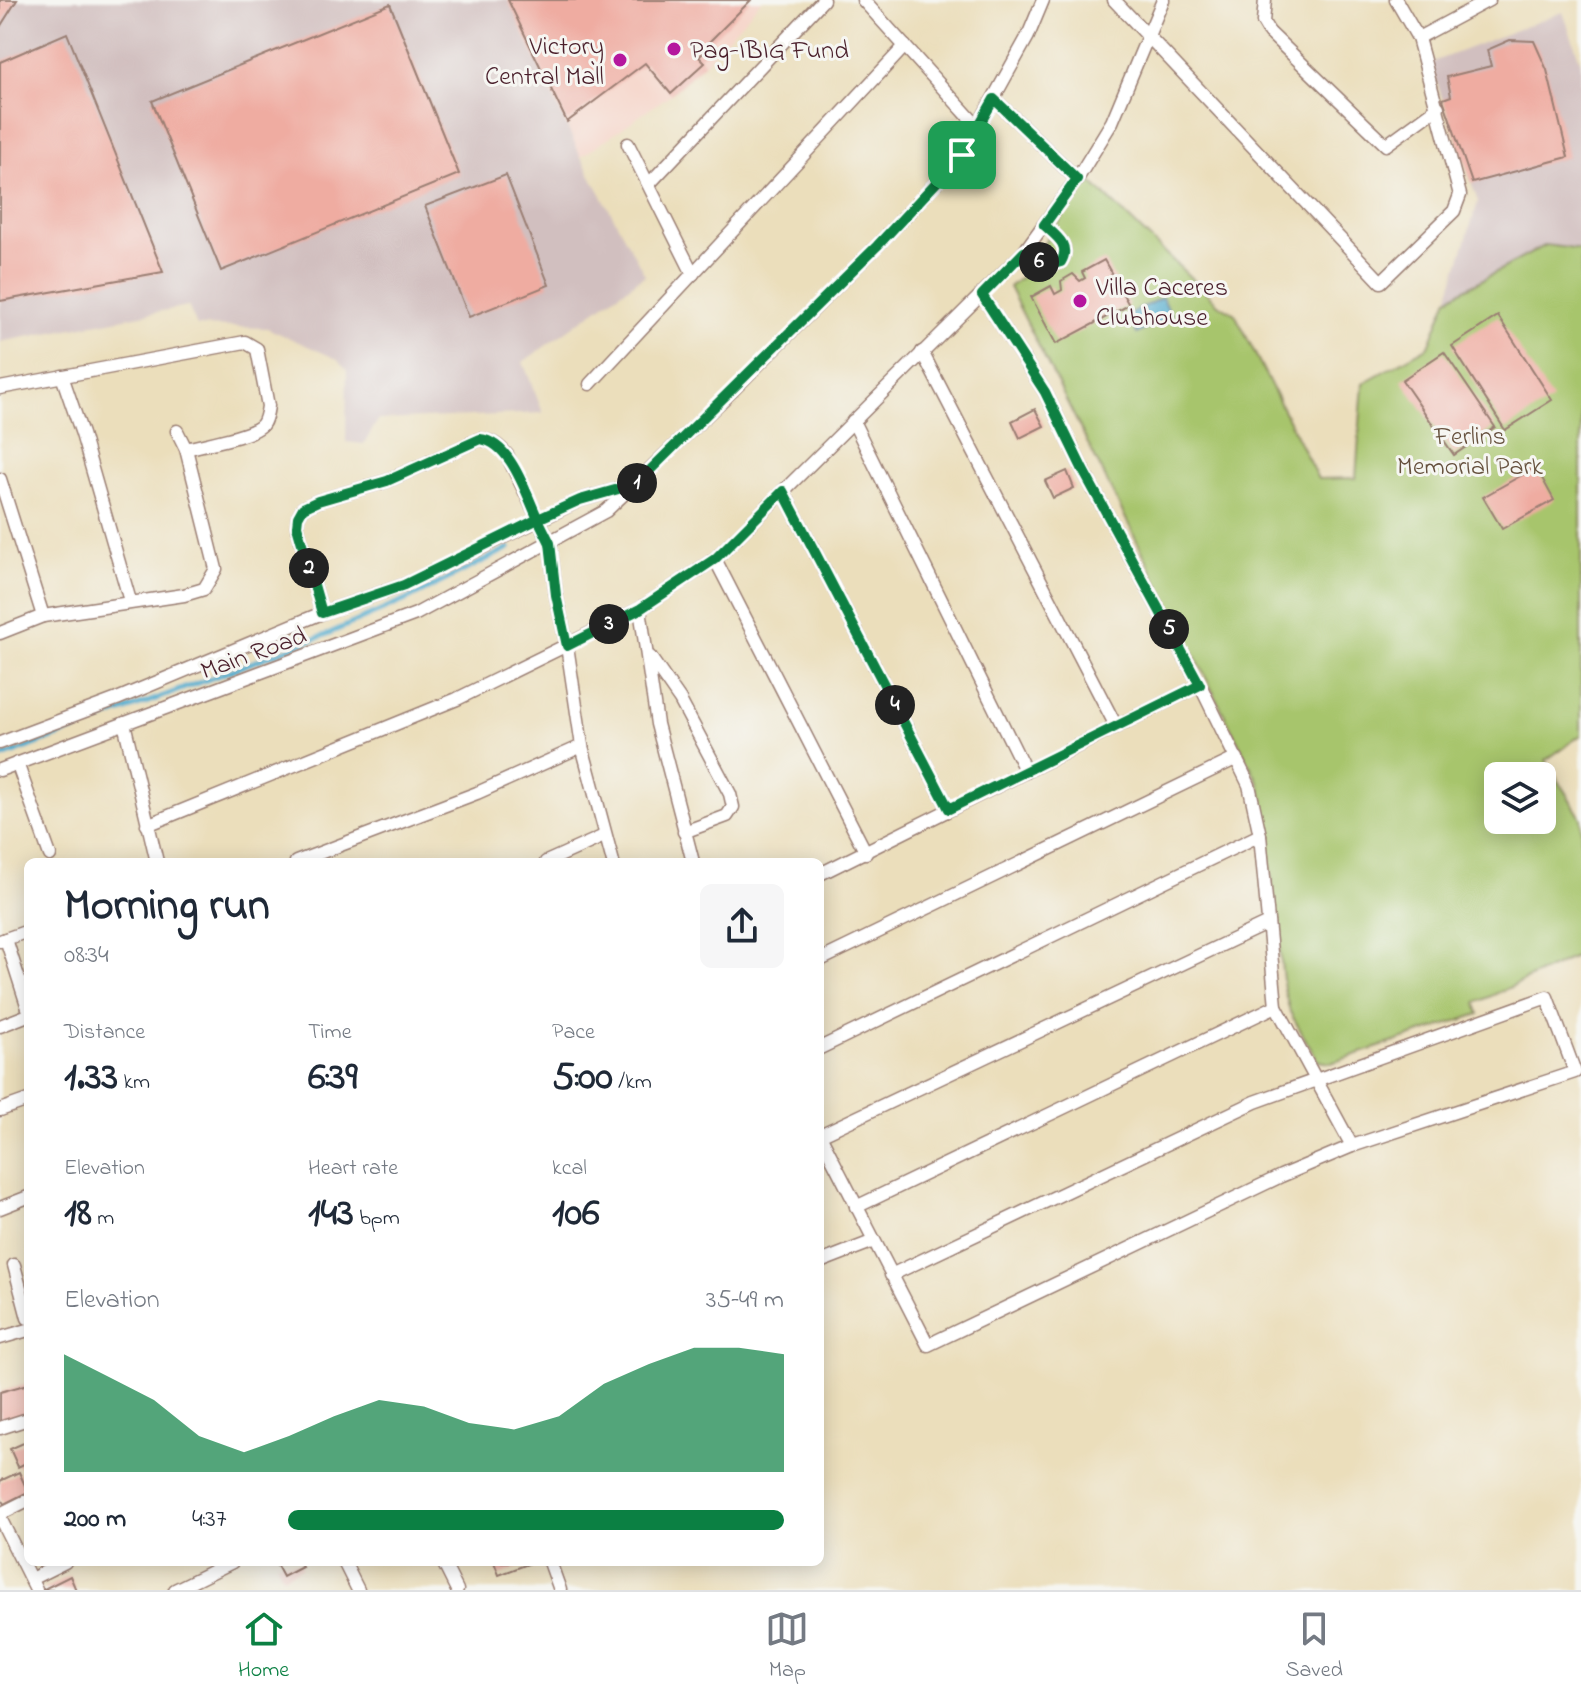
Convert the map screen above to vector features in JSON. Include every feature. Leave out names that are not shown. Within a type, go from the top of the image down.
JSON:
[{"type":"street","points":[[649,184],[823,0]]},
{"type":"street","points":[[863,0],[979,128]]},
{"type":"street","name":"Main Road","points":[[0,770],[416,614],[606,511],[877,246],[962,155],[1028,36],[1043,0]]},
{"type":"street","points":[[1114,0],[1381,282],[1454,211],[1460,195],[1418,38],[1396,0]]},
{"type":"street","points":[[147,825],[457,699],[640,609],[715,559],[1024,252],[1077,179],[1112,122],[1163,0]]},
{"type":"street","points":[[1265,0],[1263,22],[1269,32],[1386,145],[1438,107]]},
{"type":"street","points":[[1418,38],[1489,0]]},
{"type":"street","points":[[590,384],[905,46]]},
{"type":"street","points":[[994,99],[1077,179]]},
{"type":"street","points":[[628,144],[693,274]]},
{"type":"street","points":[[1024,252],[1047,266],[1061,262],[1065,253],[1063,243],[1044,225]]},
{"type":"street","points":[[982,295],[1045,392],[1083,470],[1200,685],[1249,785],[1260,835],[1276,1006],[1352,1146]]},
{"type":"street","points":[[0,388],[245,342],[257,349],[268,406],[261,426],[186,449]]},
{"type":"street","points":[[922,352],[1116,726]]},
{"type":"street","points":[[62,376],[130,601]]},
{"type":"street","points":[[853,421],[1026,772]]},
{"type":"street","points":[[0,633],[43,616],[204,589],[216,569],[186,449],[177,431]]},
{"type":"street","points":[[322,613],[297,526],[303,508],[387,481],[480,439],[491,440],[507,455],[550,543],[582,746],[612,858]]},
{"type":"street","points":[[0,479],[43,616]]},
{"type":"street","name":"Main Road","points":[[0,743],[117,699],[322,613],[404,585],[580,500],[636,484]]},
{"type":"street","points":[[783,491],[949,809]]},
{"type":"street","points":[[715,559],[866,853]]},
{"type":"street","points":[[640,609],[657,724],[692,858]]},
{"type":"street","points":[[647,653],[680,700],[730,794],[733,807],[727,816],[684,832]]},
{"type":"street","points":[[824,872],[1200,685]]},
{"type":"street","points":[[124,723],[156,858]]},
{"type":"street","points":[[306,858],[477,793],[582,746]]},
{"type":"street","points":[[824,958],[1237,758]]},
{"type":"street","points":[[17,763],[50,855]]},
{"type":"street","points":[[824,1046],[1260,835]]},
{"type":"street","points":[[555,858],[604,836]]},
{"type":"street","points":[[824,1133],[1268,923]]},
{"type":"street","points":[[24,932],[3,940],[24,997]]},
{"type":"street","points":[[824,1143],[891,1275],[928,1345],[1281,1176],[1352,1146],[1575,1072],[1547,997],[1255,1102],[891,1275]]},
{"type":"street","points":[[856,1207],[1276,1006]]},
{"type":"street","points":[[0,1026],[24,1017]]},
{"type":"street","points":[[0,1110],[24,1101]]},
{"type":"street","points":[[0,1208],[24,1199]]},
{"type":"street","points":[[824,1260],[874,1241]]},
{"type":"street","points":[[14,1265],[24,1303]]},
{"type":"street","points":[[0,1338],[24,1331]]},
{"type":"street","points":[[0,1428],[24,1420]]},
{"type":"street","points":[[24,1502],[0,1516],[24,1564]]},
{"type":"street","points":[[25,1566],[34,1584],[59,1566]]},
{"type":"street","points":[[175,1590],[224,1566]]},
{"type":"street","points":[[346,1566],[357,1590]]},
{"type":"street","points":[[445,1566],[457,1590]]},
{"type":"street","points":[[551,1566],[560,1590]]},
{"type":"shaded area","points":[[0,0],[508,0],[581,157],[645,275],[523,362],[543,413],[378,420],[364,444],[346,442],[347,370],[337,359],[267,328],[197,326],[188,306],[0,342]]},
{"type":"shaded area","name":"Victory Central Mall","points":[[508,0],[762,0],[705,63],[671,94],[581,157]]},
{"type":"shaded area","points":[[1563,12],[1581,63],[1581,250],[1546,245],[1448,298],[1478,202],[1430,63]]},
{"type":"green space","name":"Ferlins Memorial Park","points":[[1088,179],[1218,304],[1235,314],[1318,479],[1356,478],[1363,383],[1429,346],[1448,298],[1546,245],[1581,250],[1581,735],[1547,762],[1484,762],[1484,834],[1556,834],[1556,777],[1581,818],[1581,954],[1476,1003],[1479,1014],[1331,1063],[1318,1061],[1290,1012],[1284,989],[1259,783],[1009,287],[1021,277]]},
{"type":"water","points":[[1162,297],[1172,316],[1137,334],[1127,316]]},
{"type":"building","points":[[0,0],[17,0],[0,27]]},
{"type":"building","name":"Victory Central Mall","points":[[508,0],[751,0],[703,48],[705,51],[699,57],[705,63],[671,94],[645,63],[567,122]]},
{"type":"building","points":[[390,4],[459,174],[221,271],[152,101]]},
{"type":"building","points":[[67,33],[163,272],[0,301],[0,62]]},
{"type":"building","points":[[1510,40],[1534,41],[1547,70],[1568,157],[1472,183],[1443,99],[1451,96],[1447,77],[1491,66],[1487,50]]},
{"type":"building","points":[[506,175],[549,285],[469,317],[425,206]]},
{"type":"building","name":"Villa Caceres Clubhouse","points":[[1104,260],[1129,305],[1056,344],[1031,297],[1051,286],[1055,294],[1062,290],[1061,281],[1073,274],[1080,281],[1085,278],[1082,272]]},
{"type":"building","points":[[1498,316],[1552,400],[1505,430],[1452,346]]},
{"type":"building","points":[[1444,352],[1495,427],[1454,455],[1402,380]]},
{"type":"building","points":[[1035,409],[1044,426],[1020,438],[1012,421]]},
{"type":"building","points":[[1536,467],[1554,500],[1502,529],[1483,497]]},
{"type":"building","points":[[1067,471],[1074,488],[1053,498],[1045,481]]},
{"type":"building","points":[[24,1385],[24,1415],[0,1422],[0,1392]]},
{"type":"building","points":[[24,1443],[24,1464],[18,1467],[10,1449]]},
{"type":"building","points":[[19,1472],[24,1483],[24,1494],[4,1504],[0,1497],[0,1481]]},
{"type":"building","points":[[277,1566],[302,1567],[283,1577]]},
{"type":"building","points":[[496,1566],[523,1566],[499,1575]]},
{"type":"building","points":[[70,1576],[76,1590],[42,1590]]},
{"type":"waterway","points":[[0,758],[325,635],[406,600],[509,548]]},
{"type":"place","name":"Pag-IBIG Fund","points":[[674,49]]},
{"type":"place","name":"Victory Central Mall","points":[[620,60]]},
{"type":"place","name":"Villa Caceres Clubhouse","points":[[1080,301]]},
{"type":"route","points":[[962,155],[877,246],[636,484],[580,500],[538,519],[507,455],[491,440],[480,439],[387,481],[303,508],[297,526],[322,613],[404,585],[538,519],[550,543],[556,595],[567,646],[640,609],[715,559],[783,491],[949,809],[1200,685],[1083,470],[1045,392],[982,295],[1024,252],[1043,265],[1052,266],[1061,262],[1065,253],[1063,243],[1044,225],[1077,179],[994,99],[962,155]]}]
